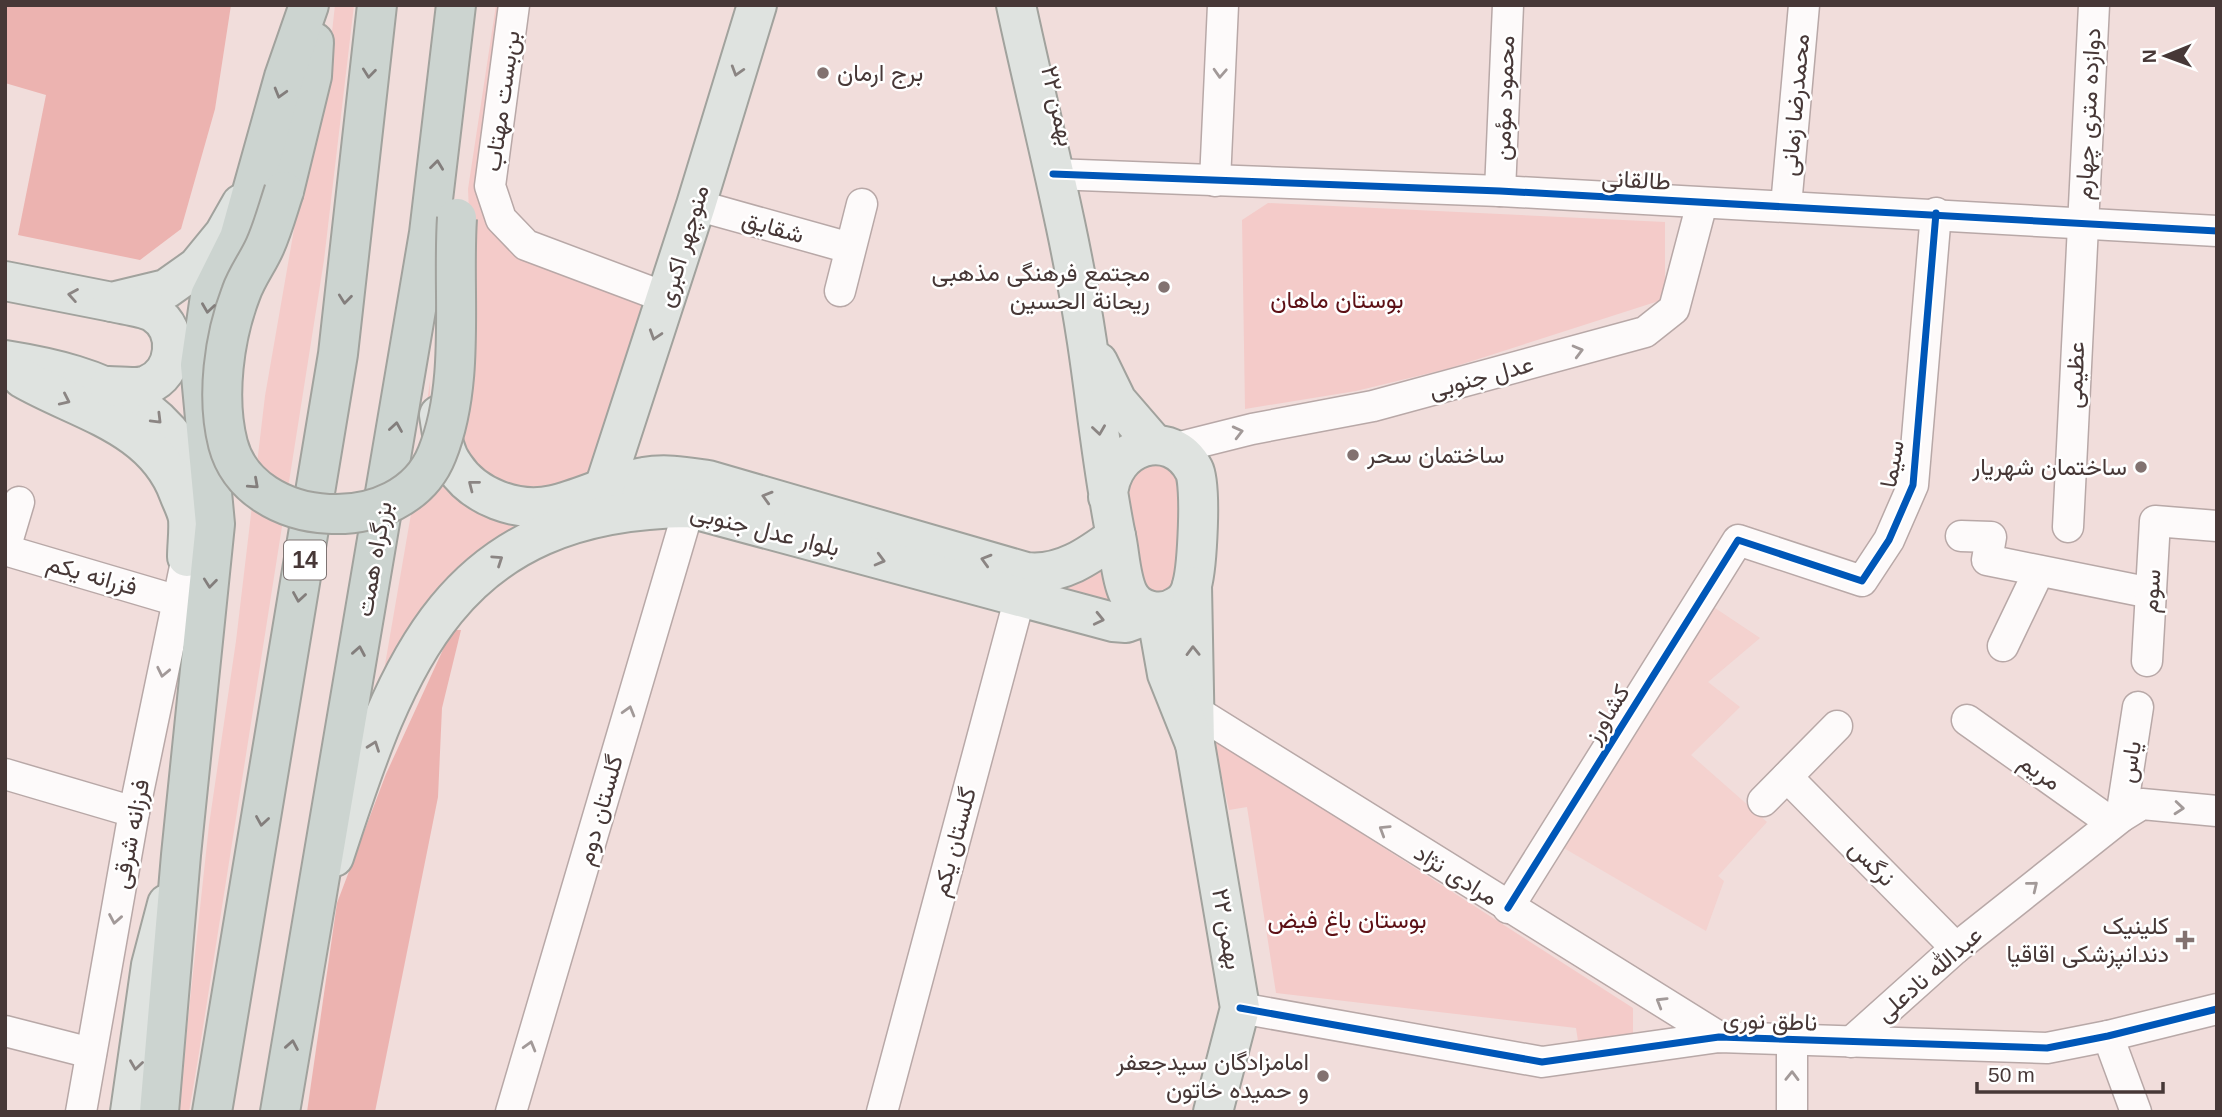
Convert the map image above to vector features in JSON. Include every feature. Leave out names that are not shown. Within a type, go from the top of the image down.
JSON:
[{"type":"highway","points":[[309,5],[270,185],[270,235],[241,293],[231,326],[223,386],[229,445],[248,481],[267,495],[297,507],[335,515],[369,513],[400,498],[429,470],[445,430],[453,360],[443,225],[481,5]]},
{"type":"highway","points":[[159,1112],[181,855],[215,524],[200,365],[210,296],[270,185],[312,76],[317,5]]},
{"type":"highway","name":"14","points":[[212,1112],[338,354],[377,5]]},
{"type":"highway","name":"بزرگراه همت","points":[[280,1112],[312,926],[443,225],[456,5]]},
{"type":"main road","name":"منوچهر اکبری","points":[[613,499],[667,298],[757,5]]},
{"type":"main road","name":"۲۲ بهمن","points":[[1016,5],[1086,338],[1108,496],[1128,593],[1135,603],[1156,612],[1167,674],[1195,727]]},
{"type":"main road","points":[[112,302],[166,289],[197,267],[270,185]]},
{"type":"main road","name":"بلوار عدل جنوبی","points":[[443,225],[439,280],[439,415],[445,448],[453,466],[476,488],[491,497],[522,507],[613,499],[689,508],[1023,585],[1040,573],[1065,568],[1116,536]]},
{"type":"main road","points":[[5,281],[155,313],[172,336],[173,355],[164,371],[148,385],[109,386]]},
{"type":"main road","name":"۲۲ بهمن","points":[[1086,338],[1117,401],[1164,447],[1189,463],[1199,485],[1192,586],[1195,727],[1240,1008],[1213,1112]]},
{"type":"main road","points":[[5,360],[51,367],[109,386],[151,412],[179,442],[200,477],[215,524]]},
{"type":"main road","points":[[5,368],[38,387],[110,420],[136,436],[161,460],[175,482],[188,517],[187,557]]},
{"type":"main road","points":[[1108,496],[1108,481],[1115,466],[1126,454],[1140,447],[1164,447]]},
{"type":"main road","name":"بلوار عدل جنوبی","points":[[312,926],[383,721],[430,626],[469,582],[505,555],[613,499],[647,476],[674,475],[708,480],[1023,585],[1113,622],[1126,623],[1179,606],[1192,586]]},
{"type":"main road","points":[[130,1112],[151,965],[181,855]]},
{"type":"street","name":"بن‌بست مهتاب","points":[[514,5],[491,186],[501,219],[526,245],[667,298]]},
{"type":"street","points":[[1215,181],[1223,5]]},
{"type":"street","name":"محمود مؤمن","points":[[1500,191],[1507,5]]},
{"type":"street","name":"محمدرضا زمانی","points":[[1786,206],[1804,5]]},
{"type":"street","name":"دوازده متری چهارم","points":[[2081,222],[2094,5]]},
{"type":"street","name":"طالقانی","points":[[1053,174],[1500,191],[2217,230]]},
{"type":"street","name":"عدل جنوبی","points":[[1164,447],[1373,406],[1645,332],[1674,309],[1702,203]]},
{"type":"street","points":[[840,291],[862,204]]},
{"type":"street","name":"شقایق","points":[[696,205],[850,248]]},
{"type":"street","name":"سیما","points":[[1738,540],[1862,581],[1889,540],[1913,485],[1936,213]]},
{"type":"street","name":"عظیمی","points":[[2068,527],[2081,222]]},
{"type":"street","points":[[5,549],[19,502]]},
{"type":"street","name":"گلستان دوم","points":[[511,1112],[689,508]]},
{"type":"street","name":"سوم","points":[[2147,660],[2155,521],[2217,526]]},
{"type":"street","points":[[1961,536],[1991,537],[1987,560],[2151,593]]},
{"type":"street","name":"کشاورز","points":[[1508,908],[1738,540]]},
{"type":"street","name":"فزرانه یکم","points":[[5,549],[178,601]]},
{"type":"street","name":"فرزانه شرقی","points":[[81,1112],[134,812],[187,557]]},
{"type":"street","points":[[2003,646],[2039,572]]},
{"type":"street","name":"گلستان یکم","points":[[882,1112],[1023,585]]},
{"type":"street","name":"یاس","points":[[2125,815],[2138,707]]},
{"type":"street","name":"مریم","points":[[1967,720],[2125,815]]},
{"type":"street","points":[[1763,801],[1837,726]]},
{"type":"street","name":"مرادی نژاد","points":[[1195,727],[1508,908],[1719,1037]]},
{"type":"street","points":[[5,774],[134,812]]},
{"type":"street","name":"نرگس","points":[[1787,777],[1956,948]]},
{"type":"street","points":[[2125,815],[2217,811]]},
{"type":"street","name":"عبدالله نادعلی","points":[[1851,1042],[1956,948],[2125,815]]},
{"type":"street","name":"ناطق نوری","points":[[1240,1008],[1542,1062],[1719,1037],[2047,1048],[2217,1009]]},
{"type":"street","points":[[5,1031],[91,1053]]},
{"type":"street","points":[[2108,1036],[2136,1112]]},
{"type":"street","points":[[1792,1112],[1793,1041]]},
{"type":"shaded area","points":[[5,5],[231,5],[215,109],[181,229],[140,260],[18,235],[46,95],[5,83]]},
{"type":"shaded area","points":[[1712,606],[1760,638],[1708,682],[1740,707],[1691,755],[1767,822],[1718,876],[1724,881],[1706,931],[1562,847]]},
{"type":"shaded area","points":[[452,630],[461,630],[442,708],[438,797],[375,1112],[307,1112],[337,903],[386,774]]},
{"type":"green space","points":[[335,5],[354,5],[324,260],[189,1112],[178,1112],[209,825],[236,641],[265,396],[297,212],[327,77]]},
{"type":"green space","points":[[496,5],[505,5],[502,233],[648,305],[612,436],[585,481],[513,497],[457,449],[470,235],[468,189]]},
{"type":"green space","name":"بوستان ماهان","points":[[1268,203],[1665,222],[1665,299],[1447,369],[1356,391],[1245,409],[1242,220]]},
{"type":"green space","points":[[430,381],[430,417],[531,529],[377,711],[411,514]]},
{"type":"green space","points":[[1168,461],[1186,485],[1176,590],[1153,595],[1141,585],[1123,491],[1133,466]]},
{"type":"green space","points":[[1109,563],[1135,606],[1092,605],[1042,587],[1078,583]]},
{"type":"green space","name":"بوستان باغ فیض","points":[[1213,738],[1633,1008],[1633,1043],[1579,1048],[1576,1028],[1276,993],[1247,807],[1229,810]]},
{"type":"cycle path","points":[[1053,174],[1500,191],[2217,231]]},
{"type":"cycle path","points":[[1508,908],[1738,540],[1862,581],[1889,540],[1913,485],[1936,213]]},
{"type":"cycle path","points":[[1240,1008],[1542,1062],[1719,1037],[2047,1048],[2217,1009]]},
{"type":"place","name":"برج ارمان","points":[[823,73]]},
{"type":"place","name":"مجتمع فرهنگی مذهبی ریحانة الحسین","points":[[1164,287]]},
{"type":"place","name":"ساختمان سحر","points":[[1353,455]]},
{"type":"place","name":"ساختمان شهریار","points":[[2141,467]]},
{"type":"place","name":"کلینیک دندانپزشکی اقاقیا","points":[[2185,940]]},
{"type":"place","name":"امامزادگان سیدجعفر و حمیده خاتون","points":[[1323,1076]]}]
